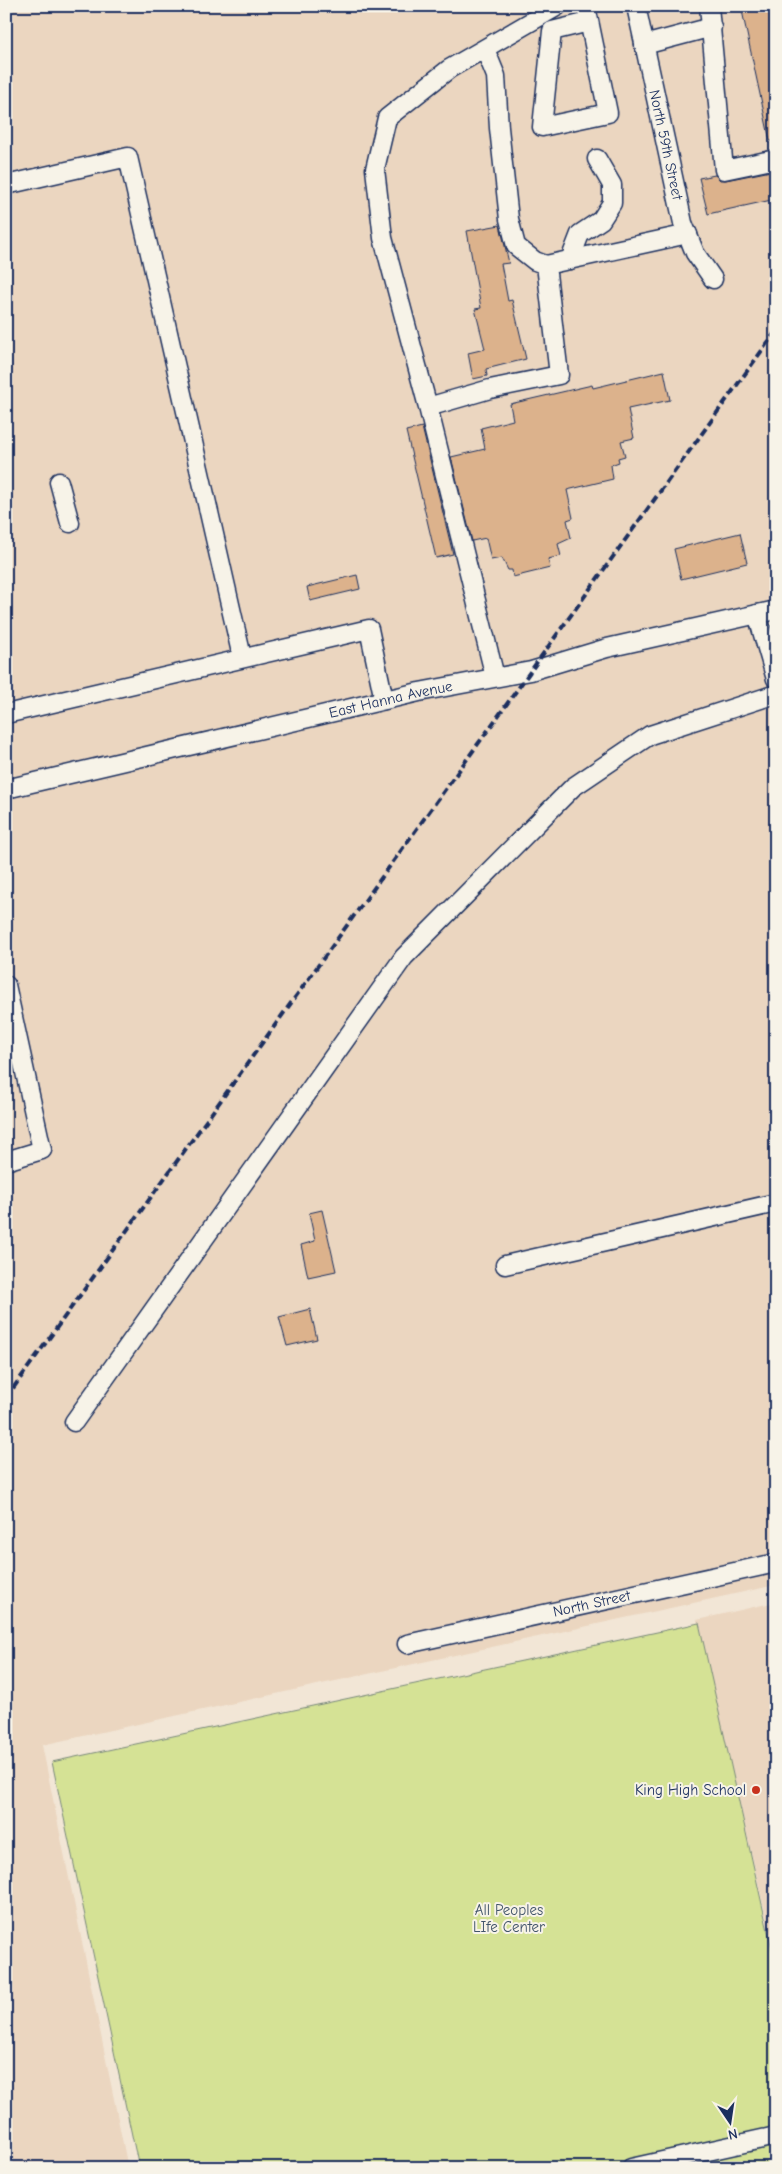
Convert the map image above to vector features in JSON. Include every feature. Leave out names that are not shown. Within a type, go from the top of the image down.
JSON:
[{"type":"street","points":[[494,677],[428,407],[383,238],[375,169],[387,118],[449,69],[558,6]]},
{"type":"street","name":"North 59th Street","points":[[636,6],[683,223],[695,253],[713,279]]},
{"type":"street","points":[[709,6],[724,170],[776,158]]},
{"type":"street","points":[[587,14],[608,113],[542,127],[552,31],[587,14]]},
{"type":"street","points":[[644,45],[712,28]]},
{"type":"street","points":[[485,49],[496,76],[508,210],[516,246],[535,261],[546,265],[688,234]]},
{"type":"street","points":[[6,185],[128,158],[242,657]]},
{"type":"street","points":[[570,260],[580,234],[601,220],[612,203],[612,186],[597,159]]},
{"type":"street","points":[[428,407],[490,389],[559,375],[546,265]]},
{"type":"street","points":[[59,482],[70,523]]},
{"type":"street","name":"East Hanna Avenue","points":[[6,788],[384,700],[531,671],[607,648],[776,610]]},
{"type":"street","points":[[756,614],[776,679]]},
{"type":"street","points":[[6,714],[242,657],[369,629],[384,700]]},
{"type":"street","points":[[74,1422],[404,957],[573,787],[650,735],[776,694]]},
{"type":"street","points":[[6,985],[42,1150],[6,1160]]},
{"type":"street","points":[[504,1265],[776,1204]]},
{"type":"street","name":"North Street","points":[[407,1644],[776,1563]]},
{"type":"street","points":[[631,2168],[776,2136]]},
{"type":"shaded area","points":[[6,6],[776,6],[776,1585],[42,1745],[128,2168],[6,2168]]},
{"type":"shaded area","name":"King High School","points":[[776,1602],[776,1959],[697,1620]]},
{"type":"green space","name":"All Peoples LIfe Center","points":[[699,1623],[776,1967],[776,2168],[139,2168],[52,1762]]},
{"type":"building","points":[[741,6],[776,6],[776,141],[770,141]]},
{"type":"building","points":[[776,170],[776,199],[708,214],[699,178],[715,175],[720,180],[726,180]]},
{"type":"building","points":[[500,225],[509,263],[501,264],[508,301],[512,300],[526,359],[486,369],[487,376],[473,379],[468,353],[485,349],[475,309],[481,308],[467,231]]},
{"type":"building","points":[[664,371],[670,400],[628,409],[634,438],[621,441],[625,456],[618,458],[619,462],[611,465],[613,479],[567,490],[573,518],[567,520],[571,538],[558,544],[561,556],[548,559],[550,568],[513,577],[512,570],[508,570],[502,558],[491,560],[486,538],[472,541],[451,457],[485,449],[481,428],[513,420],[510,404],[592,385],[593,388]]},
{"type":"building","points":[[422,427],[453,554],[436,558],[406,431]]},
{"type":"building","points":[[740,533],[747,563],[681,579],[674,549]]},
{"type":"building","points":[[357,575],[360,589],[310,601],[307,587]]},
{"type":"building","points":[[322,1210],[336,1271],[308,1277],[301,1245],[315,1241],[309,1213]]},
{"type":"building","points":[[310,1309],[317,1339],[287,1346],[279,1317]]},
{"type":"railway","points":[[6,1398],[776,331]]},
{"type":"place","name":"King High School","points":[[756,1790]]}]
